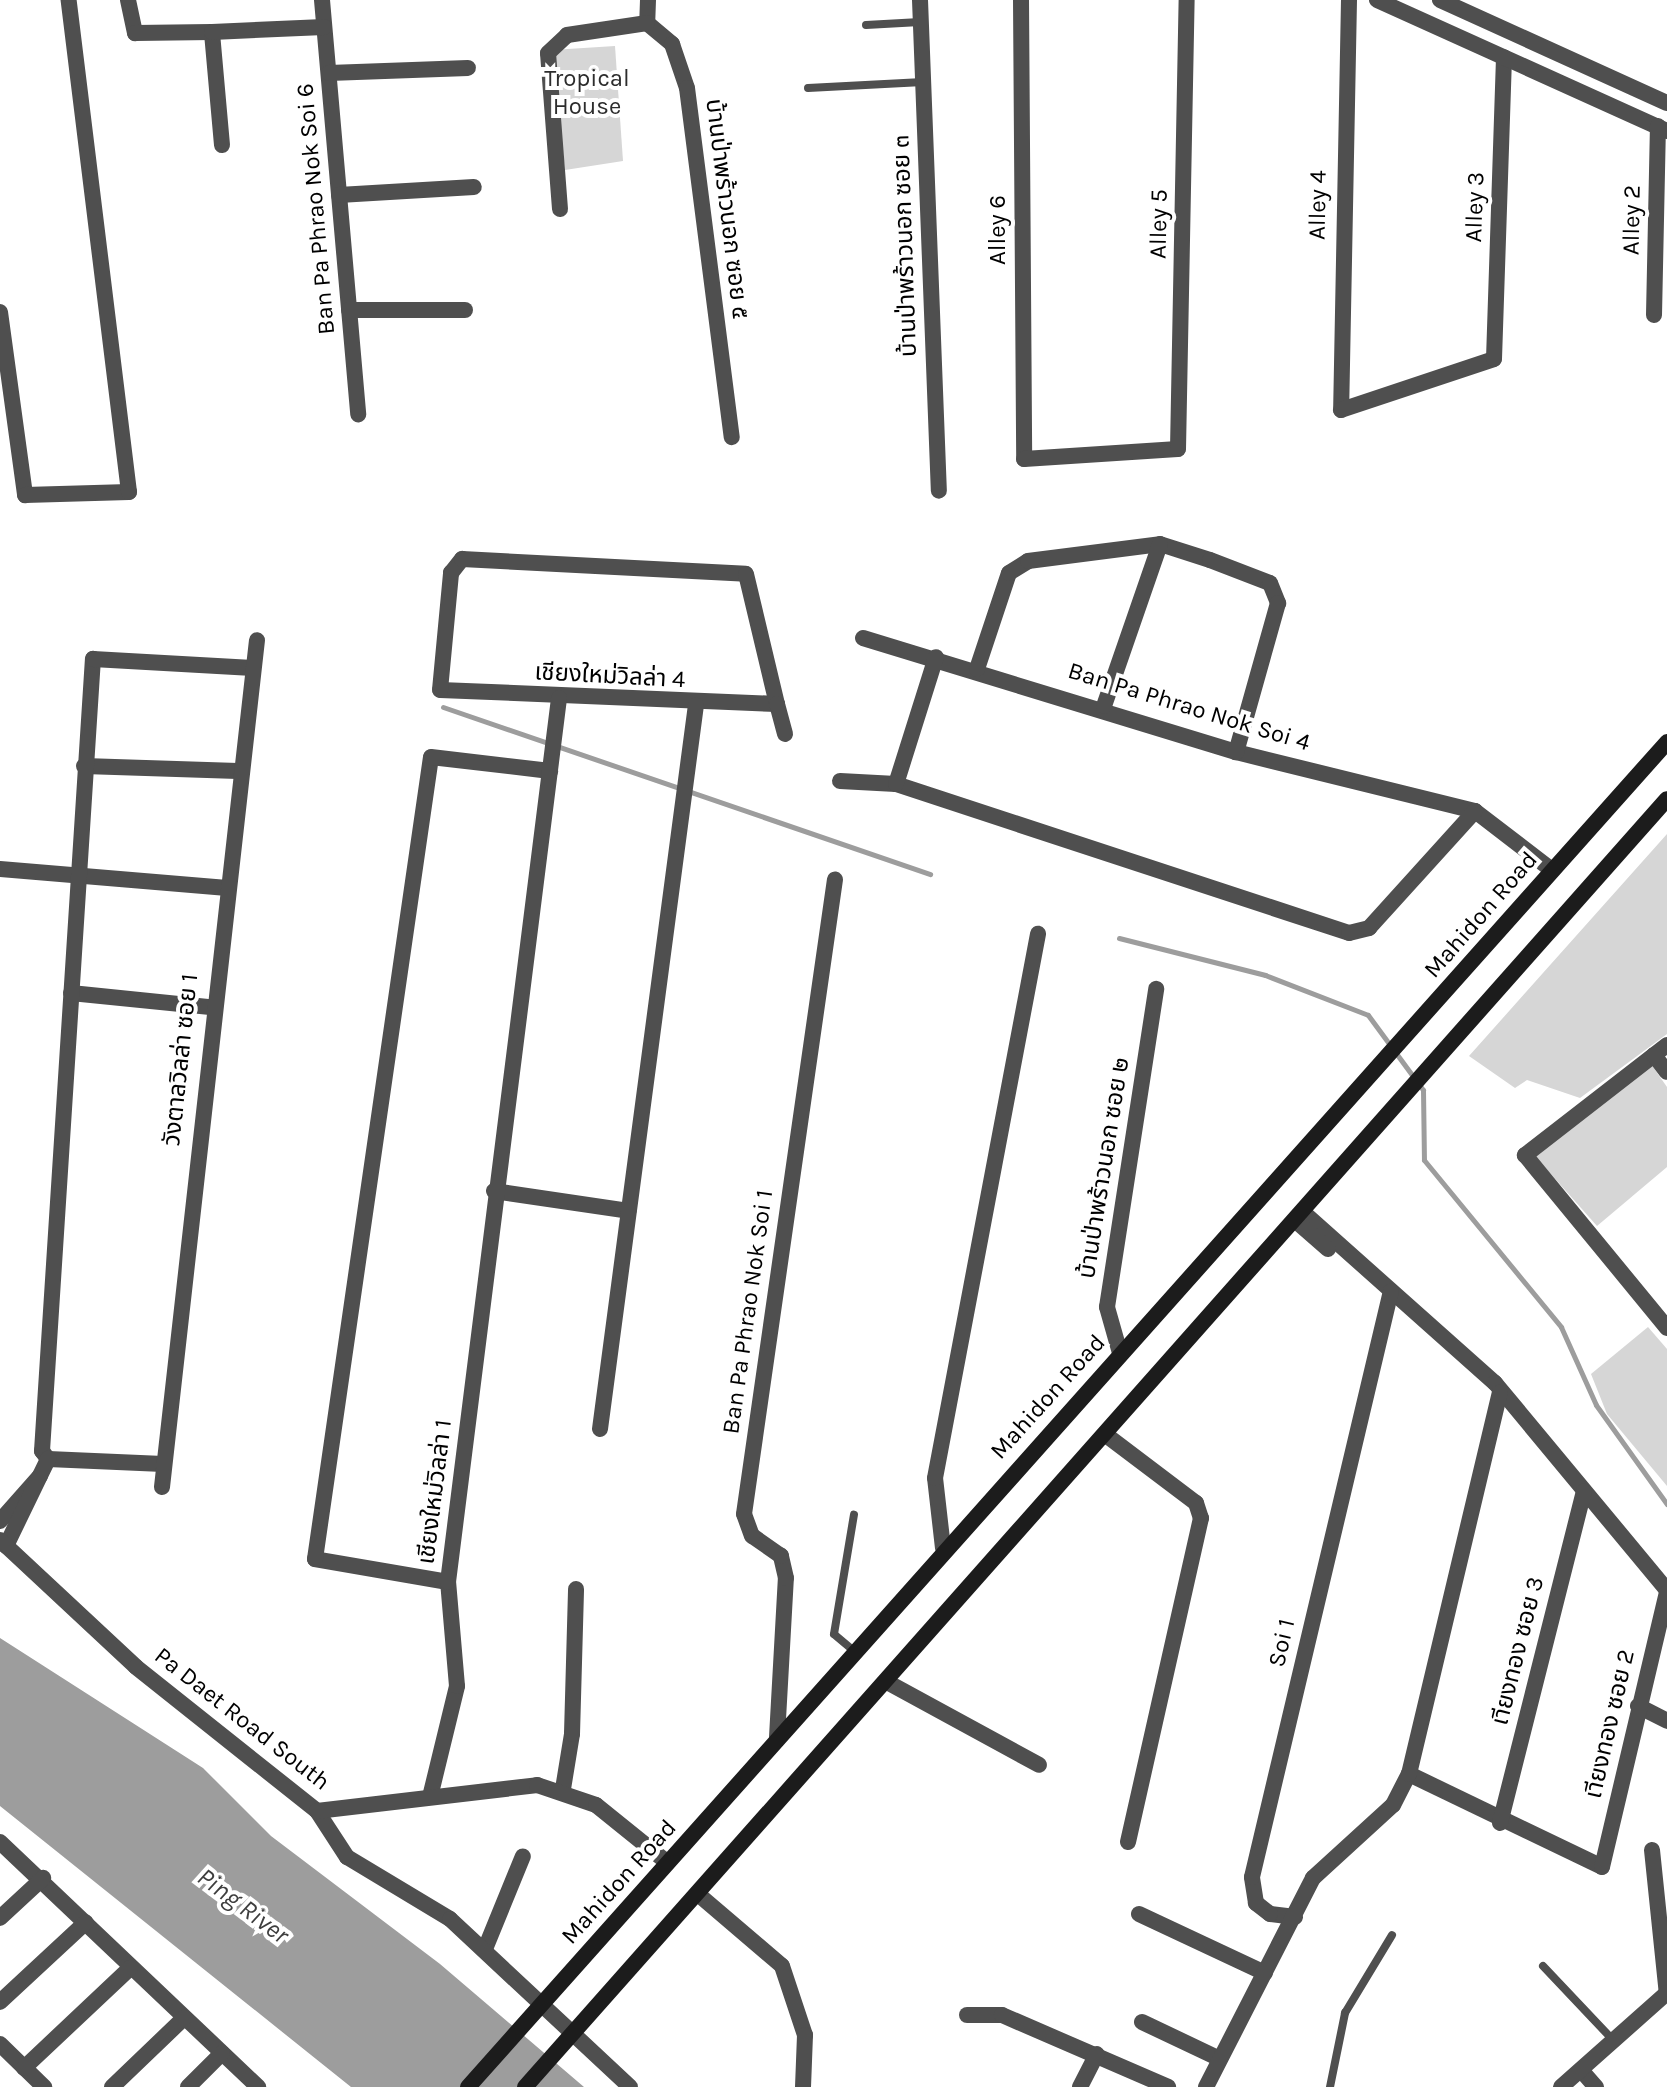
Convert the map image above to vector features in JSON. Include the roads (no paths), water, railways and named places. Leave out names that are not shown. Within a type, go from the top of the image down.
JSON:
[{"type":"main road","name":"Mahidon Road","points":[[468,2087],[943,1548],[1379,1067],[1667,742]]},
{"type":"main road","points":[[525,2087],[1301,1217],[1667,799]]},
{"type":"street","points":[[0,312],[25,495],[129,492],[69,0]]},
{"type":"street","points":[[128,0],[135,33],[324,27]]},
{"type":"street","name":"Ban Pa Phrao Nok Soi 6","points":[[322,0],[358,414]]},
{"type":"street","points":[[560,209],[548,53],[567,35],[647,23],[648,0]]},
{"type":"street","name":"บ้านป่าพร้าวนอก ซอย ๓","points":[[920,0],[939,491]]},
{"type":"street","name":"Alley 6","points":[[1021,0],[1024,459],[1178,449]]},
{"type":"street","name":"Alley 5","points":[[1178,449],[1187,0]]},
{"type":"street","name":"Alley 4","points":[[1349,0],[1341,410],[1494,359]]},
{"type":"street","points":[[1377,0],[1662,129]]},
{"type":"street","points":[[1440,0],[1667,103]]},
{"type":"street","name":"บ้านป่าพร้าวนอก ซอย ๕","points":[[647,23],[672,44],[687,88],[732,437]]},
{"type":"street","points":[[212,32],[222,145]]},
{"type":"street","name":"Alley 3","points":[[1494,359],[1504,57]]},
{"type":"street","points":[[329,73],[468,68]]},
{"type":"street","name":"Alley 2","points":[[1654,315],[1662,129]]},
{"type":"street","points":[[339,195],[474,187]]},
{"type":"street","points":[[349,310],[465,310]]},
{"type":"street","points":[[1104,706],[1160,544]]},
{"type":"street","points":[[977,669],[1009,573],[1028,561],[1160,544],[1270,583],[1278,603],[1236,752]]},
{"type":"street","name":"เชียงใหม่วิลล่า 4","points":[[462,559],[746,574],[777,704],[696,705],[559,698],[440,690],[451,573],[462,559]]},
{"type":"street","name":"Ban Pa Phrao Nok Soi 4","points":[[863,638],[1104,706],[1236,752],[1475,811],[1552,870]]},
{"type":"street","name":"วังตาลวิลล่า ซอย 1","points":[[162,1487],[210,1007],[257,640]]},
{"type":"street","points":[[896,784],[936,657]]},
{"type":"street","points":[[3,1543],[40,1476],[45,1455],[84,766],[93,659],[253,668]]},
{"type":"street","name":"เชียงใหม่วิลล่า 1","points":[[430,1797],[457,1686],[448,1582],[494,1191],[559,698]]},
{"type":"street","points":[[777,704],[785,734]]},
{"type":"street","points":[[600,1429],[696,705]]},
{"type":"street","points":[[448,1582],[315,1559],[431,757],[550,771]]},
{"type":"street","points":[[84,766],[238,771]]},
{"type":"street","points":[[840,781],[896,784],[1349,933],[1369,928],[1475,811]]},
{"type":"street","points":[[0,869],[224,888]]},
{"type":"street","name":"Ban Pa Phrao Nok Soi 1","points":[[777,1737],[786,1578],[781,1556],[752,1536],[744,1514],[835,879]]},
{"type":"street","points":[[943,1548],[935,1478],[1038,934]]},
{"type":"street","name":"บ้านป่าพร้าวนอก ซอย ๒","points":[[1120,1353],[1107,1307],[1156,989]]},
{"type":"street","points":[[71,993],[210,1007]]},
{"type":"street","points":[[1667,1072],[1661,1050],[1525,1155],[1667,1328]]},
{"type":"street","points":[[494,1191],[629,1211]]},
{"type":"street","points":[[1301,1217],[1500,1393],[1667,1591]]},
{"type":"street","name":"Soi 1","points":[[1295,1917],[1270,1914],[1256,1903],[1252,1877],[1389,1295]]},
{"type":"street","points":[[1206,2087],[1313,1878],[1393,1805],[1409,1774],[1500,1393]]},
{"type":"street","points":[[1106,1435],[1196,1503],[1201,1518],[1128,1842]]},
{"type":"street","points":[[45,1455],[163,1464]]},
{"type":"street","points":[[0,1521],[27,1482],[40,1476]]},
{"type":"street","name":"เาียงทอง ซอย 3","points":[[1500,1823],[1584,1491]]},
{"type":"street","name":"Pa Daet Road South","points":[[3,1543],[136,1667],[317,1811],[510,1786],[563,1789]]},
{"type":"street","points":[[576,1589],[572,1734],[563,1789],[668,1863]]},
{"type":"street","name":"เาียงทอง ซอย 2","points":[[1500,1823],[1602,1867],[1667,1591]]},
{"type":"street","points":[[887,1682],[1039,1765]]},
{"type":"street","points":[[1638,1706],[1667,1721]]},
{"type":"street","points":[[1409,1774],[1500,1823]]},
{"type":"street","points":[[317,1811],[347,1857],[485,1949],[630,2087]]},
{"type":"street","points":[[0,1842],[43,1878],[130,1968],[258,2087]]},
{"type":"street","points":[[1561,2087],[1667,1994],[1652,1850]]},
{"type":"street","points":[[485,1949],[523,1856]]},
{"type":"street","points":[[0,1918],[43,1878]]},
{"type":"street","points":[[699,1895],[782,1966],[805,2035],[803,2087]]},
{"type":"street","points":[[1139,1914],[1265,1973]]},
{"type":"street","points":[[0,2002],[86,1922]]},
{"type":"street","points":[[24,2068],[130,1968]]},
{"type":"street","points":[[967,2015],[1002,2015],[1168,2087]]},
{"type":"street","points":[[112,2087],[184,2018]]},
{"type":"street","points":[[1142,2022],[1220,2059]]},
{"type":"street","points":[[0,2044],[44,2087]]},
{"type":"street","points":[[188,2087],[222,2053]]},
{"type":"street","points":[[1080,2087],[1097,2054]]},
{"type":"street","points":[[1581,2070],[1596,2087]]},
{"type":"lane","points":[[866,25],[920,22]]},
{"type":"lane","points":[[808,88],[923,82]]},
{"type":"lane","points":[[854,1515],[834,1634],[854,1651]]},
{"type":"lane","points":[[1330,2087],[1345,2013],[1392,1935]]},
{"type":"lane","points":[[1543,1966],[1614,2041]]},
{"type":"water","name":"Ping River","points":[[0,1638],[203,1768],[271,1836],[440,1964],[584,2087],[351,2087],[0,1806]]},
{"type":"waterway","points":[[443,707],[930,874]]},
{"type":"waterway","points":[[1119,938],[1265,975],[1368,1015],[1423,1090],[1424,1160],[1561,1327],[1596,1405],[1667,1504]]},
{"type":"park label","name":"Tropical House","points":[[587,93]]}]
